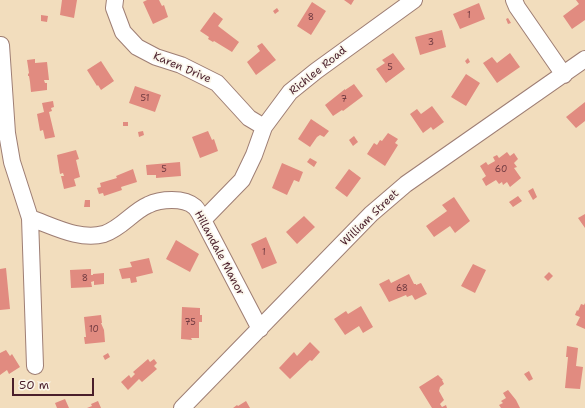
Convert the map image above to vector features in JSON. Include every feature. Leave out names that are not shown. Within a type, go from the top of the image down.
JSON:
[{"type":"street","name":"Karen Drive","points":[[115,0],[114,8],[123,32],[137,47],[156,57],[181,65],[217,83],[249,118],[264,128]]},
{"type":"street","name":"Richlee Road","points":[[203,220],[242,180],[254,155],[264,128],[290,92],[316,71],[414,0]]},
{"type":"street","points":[[514,0],[517,7],[564,75]]},
{"type":"street","points":[[1,45],[7,133],[12,162],[30,218],[34,366]]},
{"type":"street","name":"William Street","points":[[182,408],[372,214],[406,184],[585,59]]},
{"type":"street","name":"Hillandale Manor","points":[[30,218],[74,234],[91,236],[104,234],[116,228],[148,205],[171,199],[187,202],[195,207],[203,220],[260,329]]},
{"type":"building","points":[[62,0],[77,0],[74,18],[60,15]]},
{"type":"building","points":[[147,0],[159,0],[162,6],[164,5],[168,17],[153,24],[143,2]]},
{"type":"building","points":[[344,0],[354,0],[351,5]]},
{"type":"building","points":[[576,0],[585,0],[585,20],[572,29],[563,16],[579,4]]},
{"type":"building","points":[[312,2],[326,11],[311,35],[297,26]]},
{"type":"building","points":[[479,3],[485,19],[460,29],[453,14]]},
{"type":"building","points":[[277,8],[279,11],[275,14],[273,11]]},
{"type":"building","points":[[214,12],[223,19],[218,26],[239,42],[232,52],[208,39],[209,37],[200,31]]},
{"type":"building","points":[[41,15],[48,16],[47,22],[41,21]]},
{"type":"building","points":[[508,18],[511,23],[508,24],[506,19]]},
{"type":"building","points":[[442,30],[446,47],[420,55],[415,37]]},
{"type":"building","points":[[262,43],[276,60],[256,75],[247,62],[260,51],[257,46]]},
{"type":"building","points":[[393,53],[405,69],[386,83],[376,69],[385,63],[382,60]]},
{"type":"building","points":[[510,53],[520,67],[497,83],[483,63],[492,57],[497,63]]},
{"type":"building","points":[[468,58],[470,62],[467,64],[465,61]]},
{"type":"building","points":[[35,59],[35,63],[47,62],[49,80],[44,80],[45,83],[47,83],[47,90],[31,92],[27,60]]},
{"type":"building","points":[[101,61],[114,81],[101,90],[87,70]]},
{"type":"building","points":[[466,74],[480,83],[466,106],[451,97]]},
{"type":"building","points":[[354,84],[363,96],[343,111],[342,110],[333,116],[325,105],[345,89]]},
{"type":"building","points":[[135,86],[161,95],[155,112],[129,103]]},
{"type":"building","points":[[53,101],[54,107],[51,108],[52,111],[49,112],[55,137],[45,139],[43,130],[40,131],[37,114],[44,112],[42,103]]},
{"type":"building","points":[[585,102],[585,121],[576,128],[566,117]]},
{"type":"building","points":[[432,106],[444,122],[433,130],[431,127],[423,133],[410,114],[417,109],[421,114]]},
{"type":"building","points":[[311,119],[329,131],[324,137],[320,135],[317,137],[310,147],[298,139]]},
{"type":"building","points":[[123,122],[128,122],[128,126],[123,126]]},
{"type":"building","points":[[143,131],[144,135],[139,137],[138,132]]},
{"type":"building","points":[[208,131],[212,140],[214,139],[218,151],[200,158],[192,137]]},
{"type":"building","points":[[388,133],[398,139],[395,143],[398,145],[385,166],[367,154],[374,143],[377,145]]},
{"type":"building","points":[[354,136],[358,142],[353,146],[349,140]]},
{"type":"building","points":[[76,150],[79,159],[76,160],[80,177],[74,179],[76,186],[64,189],[61,176],[64,176],[63,173],[60,174],[57,155]]},
{"type":"building","points":[[507,152],[510,156],[514,153],[518,159],[514,163],[517,167],[514,168],[521,178],[510,187],[507,182],[503,185],[502,182],[499,184],[496,180],[486,186],[482,179],[486,176],[480,166],[486,162],[488,165],[495,161],[493,157],[497,155],[499,158]]},
{"type":"building","points":[[310,158],[317,162],[314,167],[307,162]]},
{"type":"building","points":[[180,162],[181,176],[156,178],[156,175],[147,175],[146,165]]},
{"type":"building","points":[[282,163],[303,172],[299,182],[294,180],[287,195],[272,188]]},
{"type":"building","points":[[133,169],[137,182],[121,187],[122,190],[104,196],[103,193],[99,194],[97,188],[101,187],[100,183],[117,178],[116,176]]},
{"type":"building","points":[[349,169],[361,178],[347,197],[335,188]]},
{"type":"building","points":[[533,188],[537,197],[533,200],[528,191]]},
{"type":"building","points":[[518,196],[522,201],[513,207],[509,202]]},
{"type":"building","points":[[454,197],[470,221],[455,233],[450,226],[434,237],[426,226],[447,211],[442,205]]},
{"type":"building","points":[[85,200],[90,200],[90,207],[84,207]]},
{"type":"building","points":[[585,214],[585,228],[578,218]]},
{"type":"building","points":[[304,216],[315,227],[297,244],[286,232]]},
{"type":"building","points":[[266,237],[277,263],[262,269],[251,244]]},
{"type":"building","points":[[176,240],[199,254],[190,272],[166,259]]},
{"type":"building","points":[[149,258],[153,273],[136,277],[137,282],[131,283],[130,278],[122,279],[119,269],[132,267],[130,262]]},
{"type":"building","points":[[473,264],[486,270],[475,293],[461,286]]},
{"type":"building","points":[[6,268],[10,309],[0,310],[0,269]]},
{"type":"building","points":[[91,269],[91,275],[104,273],[104,284],[94,285],[94,281],[91,282],[92,287],[71,288],[70,270]]},
{"type":"building","points":[[549,272],[553,276],[548,281],[544,277]]},
{"type":"building","points":[[409,274],[414,284],[416,285],[421,283],[427,294],[415,300],[412,295],[407,297],[406,295],[389,302],[379,284],[389,279],[391,283]]},
{"type":"building","points":[[585,303],[585,329],[576,325],[580,317],[575,315],[581,304],[584,305]]},
{"type":"building","points":[[361,306],[373,327],[363,333],[359,326],[345,335],[334,319],[346,311],[348,314]]},
{"type":"building","points":[[182,307],[200,308],[202,322],[199,322],[199,338],[191,338],[192,340],[181,339]]},
{"type":"building","points":[[101,315],[105,342],[85,344],[84,337],[86,337],[84,317]]},
{"type":"building","points":[[310,342],[320,352],[312,361],[310,360],[290,379],[279,368],[294,352],[297,356]]},
{"type":"building","points":[[567,346],[578,348],[576,366],[583,367],[580,389],[565,388],[568,357],[566,357]]},
{"type":"building","points":[[6,350],[10,356],[12,354],[20,367],[9,374],[7,370],[0,375],[0,353]]},
{"type":"building","points":[[108,353],[110,357],[105,360],[103,356]]},
{"type":"building","points":[[148,359],[150,362],[154,359],[157,363],[154,366],[157,369],[142,382],[139,379],[128,390],[121,382],[129,375],[131,378],[135,374],[133,372]]},
{"type":"building","points":[[529,371],[533,379],[529,381],[524,374]]},
{"type":"building","points":[[438,375],[443,380],[444,384],[440,387],[439,391],[444,400],[440,404],[442,407],[446,405],[447,408],[432,408],[419,387]]},
{"type":"building","points":[[508,390],[520,408],[501,408],[499,405],[503,403],[501,401],[506,398],[503,393]]},
{"type":"building","points":[[65,399],[69,408],[57,408],[55,403]]},
{"type":"building","points":[[98,401],[101,408],[87,408],[92,406],[91,404]]},
{"type":"building","points":[[246,401],[250,408],[233,408],[237,405],[238,406]]}]
